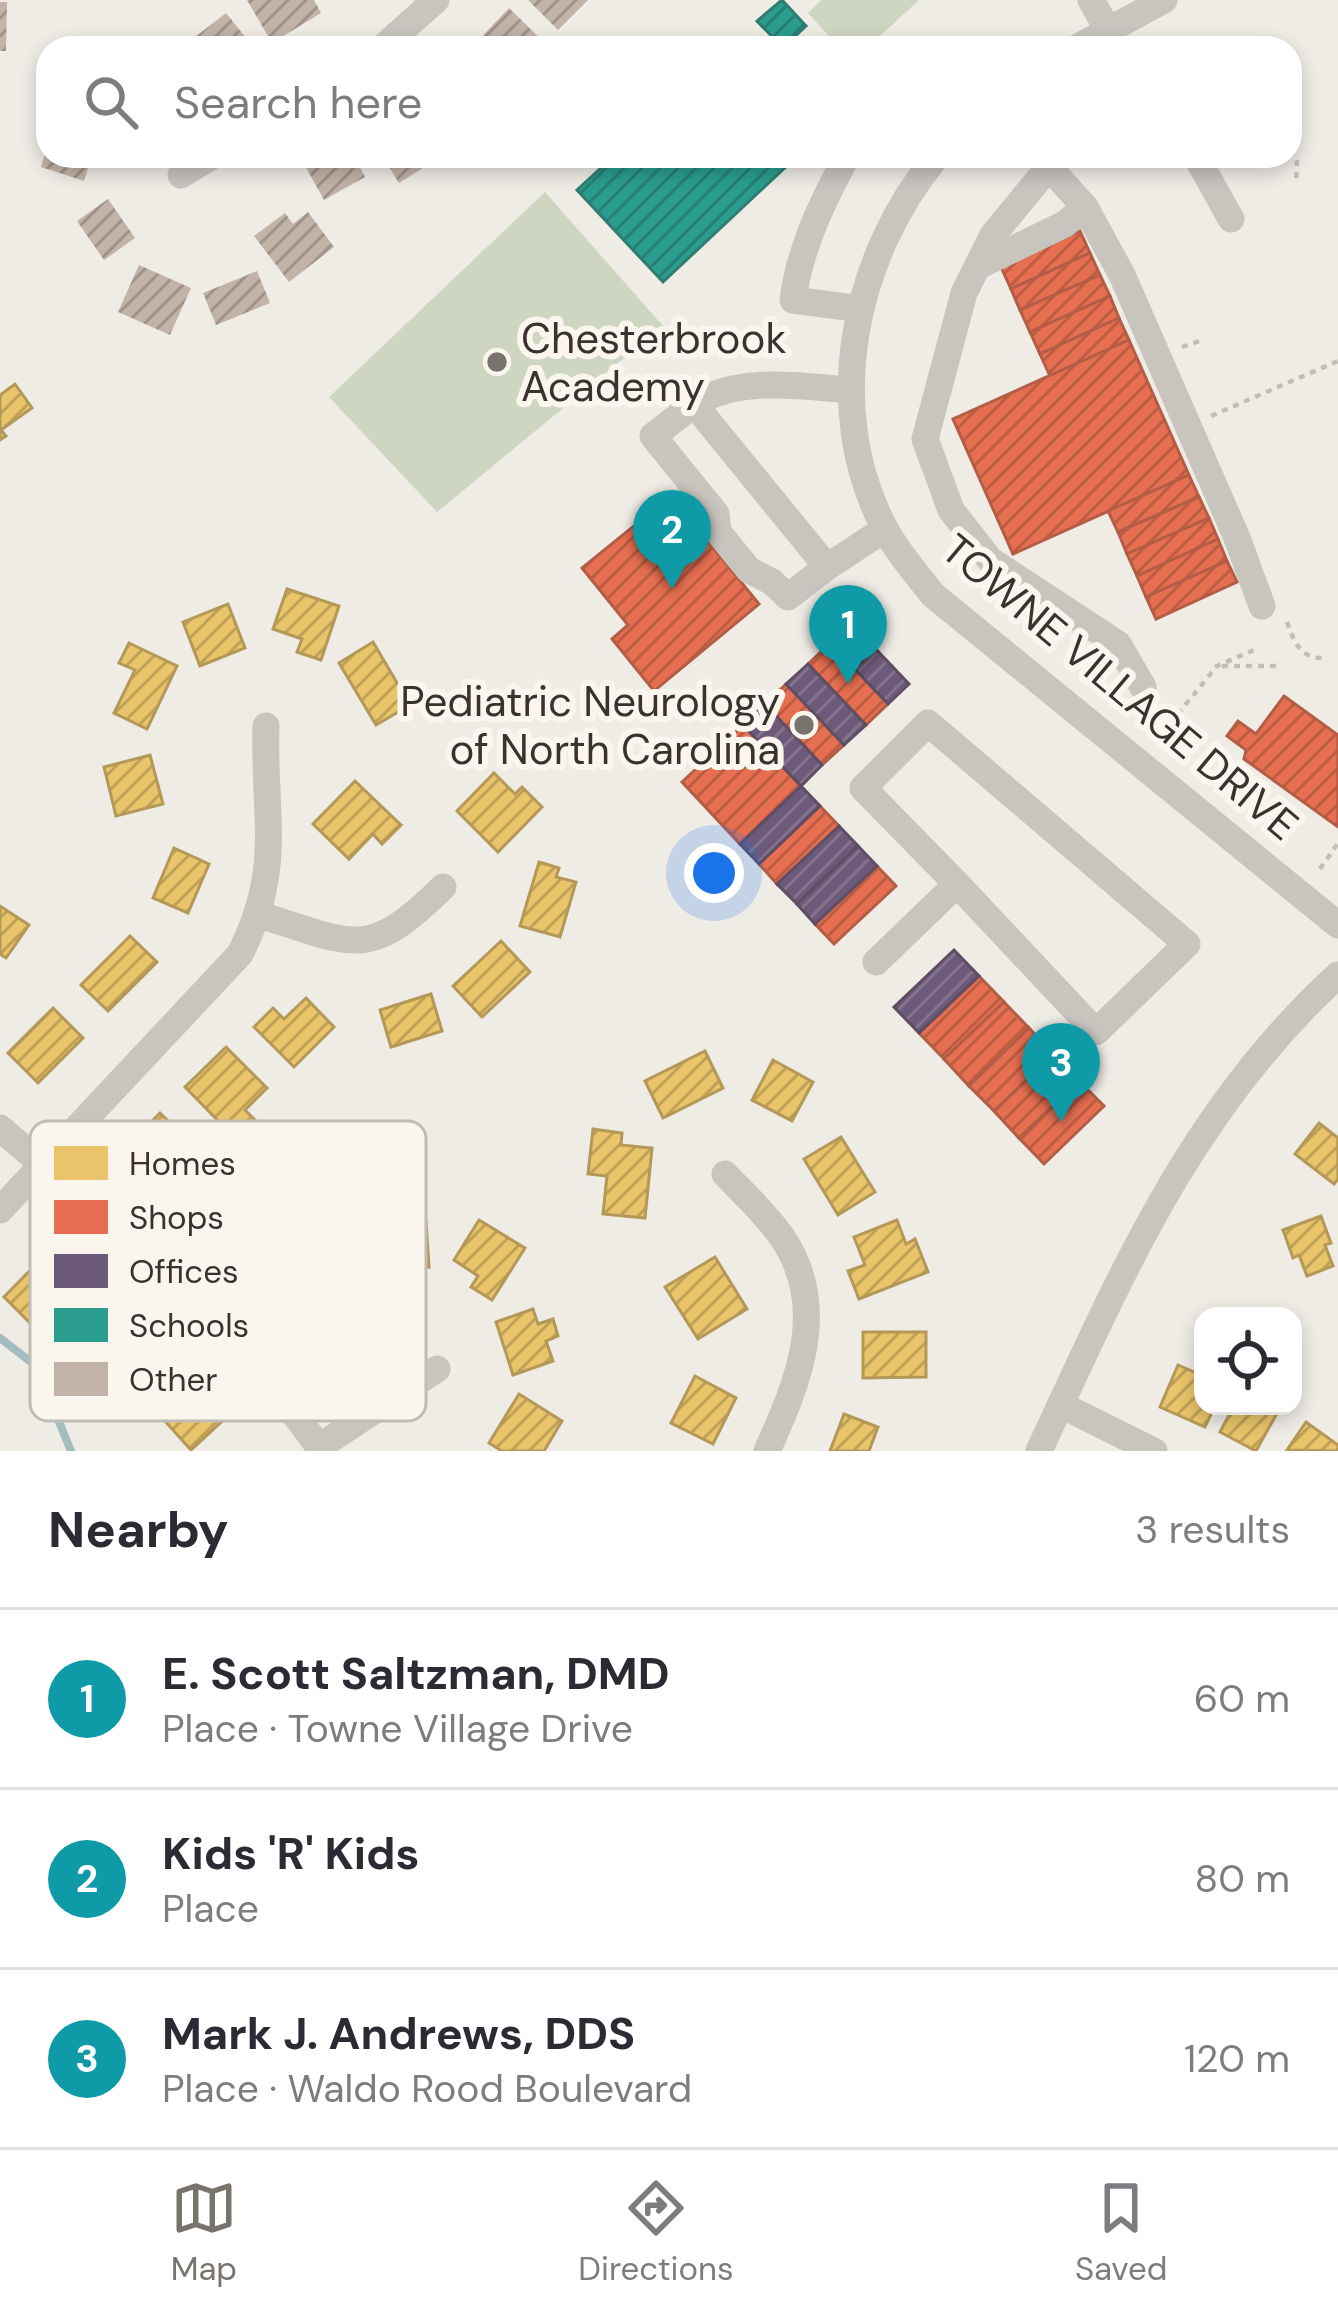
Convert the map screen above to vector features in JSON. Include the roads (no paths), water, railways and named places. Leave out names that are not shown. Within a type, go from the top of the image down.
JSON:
[{"type":"street","points":[[396,36],[436,0]]},
{"type":"street","points":[[1091,0],[1108,30]]},
{"type":"street","points":[[1097,36],[1164,0]]},
{"type":"street","points":[[181,176],[193,168]]},
{"type":"street","points":[[841,168],[816,214],[797,269],[793,300],[861,309]]},
{"type":"street","name":"TOWNE VILLAGE DRIVE","points":[[929,168],[888,233],[861,309],[849,390],[858,454],[885,529],[933,595],[1338,925]]},
{"type":"street","points":[[1044,168],[993,235],[964,293],[925,439],[951,510],[990,560],[1118,644],[1143,686]]},
{"type":"street","points":[[1056,168],[1085,207],[1144,324],[1262,606]]},
{"type":"street","points":[[1203,168],[1231,219]]},
{"type":"street","points":[[978,266],[1065,224],[1085,207]]},
{"type":"street","points":[[849,390],[754,385],[712,392],[653,436],[716,514],[718,532],[749,571],[772,582],[788,597],[885,529]]},
{"type":"street","points":[[694,404],[827,567]]},
{"type":"street","points":[[928,723],[1187,944],[1096,1032],[957,884],[863,788],[928,723]]},
{"type":"street","points":[[83,1121],[218,981],[240,954],[260,915],[270,851],[264,777],[266,726]]},
{"type":"street","points":[[876,962],[957,884]]},
{"type":"street","points":[[260,915],[330,937],[368,941],[388,935],[443,887]]},
{"type":"street","points":[[1039,1451],[1132,1251],[1194,1143],[1266,1050],[1338,975]]},
{"type":"street","points":[[0,1128],[30,1155]]},
{"type":"street","points":[[725,1174],[782,1236],[806,1298],[805,1359],[767,1451]]},
{"type":"street","points":[[0,1210],[30,1177]]},
{"type":"street","points":[[426,1377],[437,1369]]},
{"type":"street","points":[[1060,1405],[1154,1451]]},
{"type":"street","points":[[300,1421],[321,1449],[362,1421]]},
{"type":"waterway","points":[[0,1338],[30,1361]]},
{"type":"waterway","points":[[59,1421],[71,1451]]},
{"type":"place","name":"Chesterbrook Academy","points":[[497,362]]},
{"type":"place","name":"Kids 'R' Kids","points":[[672,589]]},
{"type":"place","name":"E. Scott Saltzman, DMD","points":[[848,684]]},
{"type":"place","name":"Pediatric Neurology of North Carolina","points":[[804,725]]},
{"type":"place","name":"Mark J. Andrews, DDS","points":[[1061,1122]]}]
